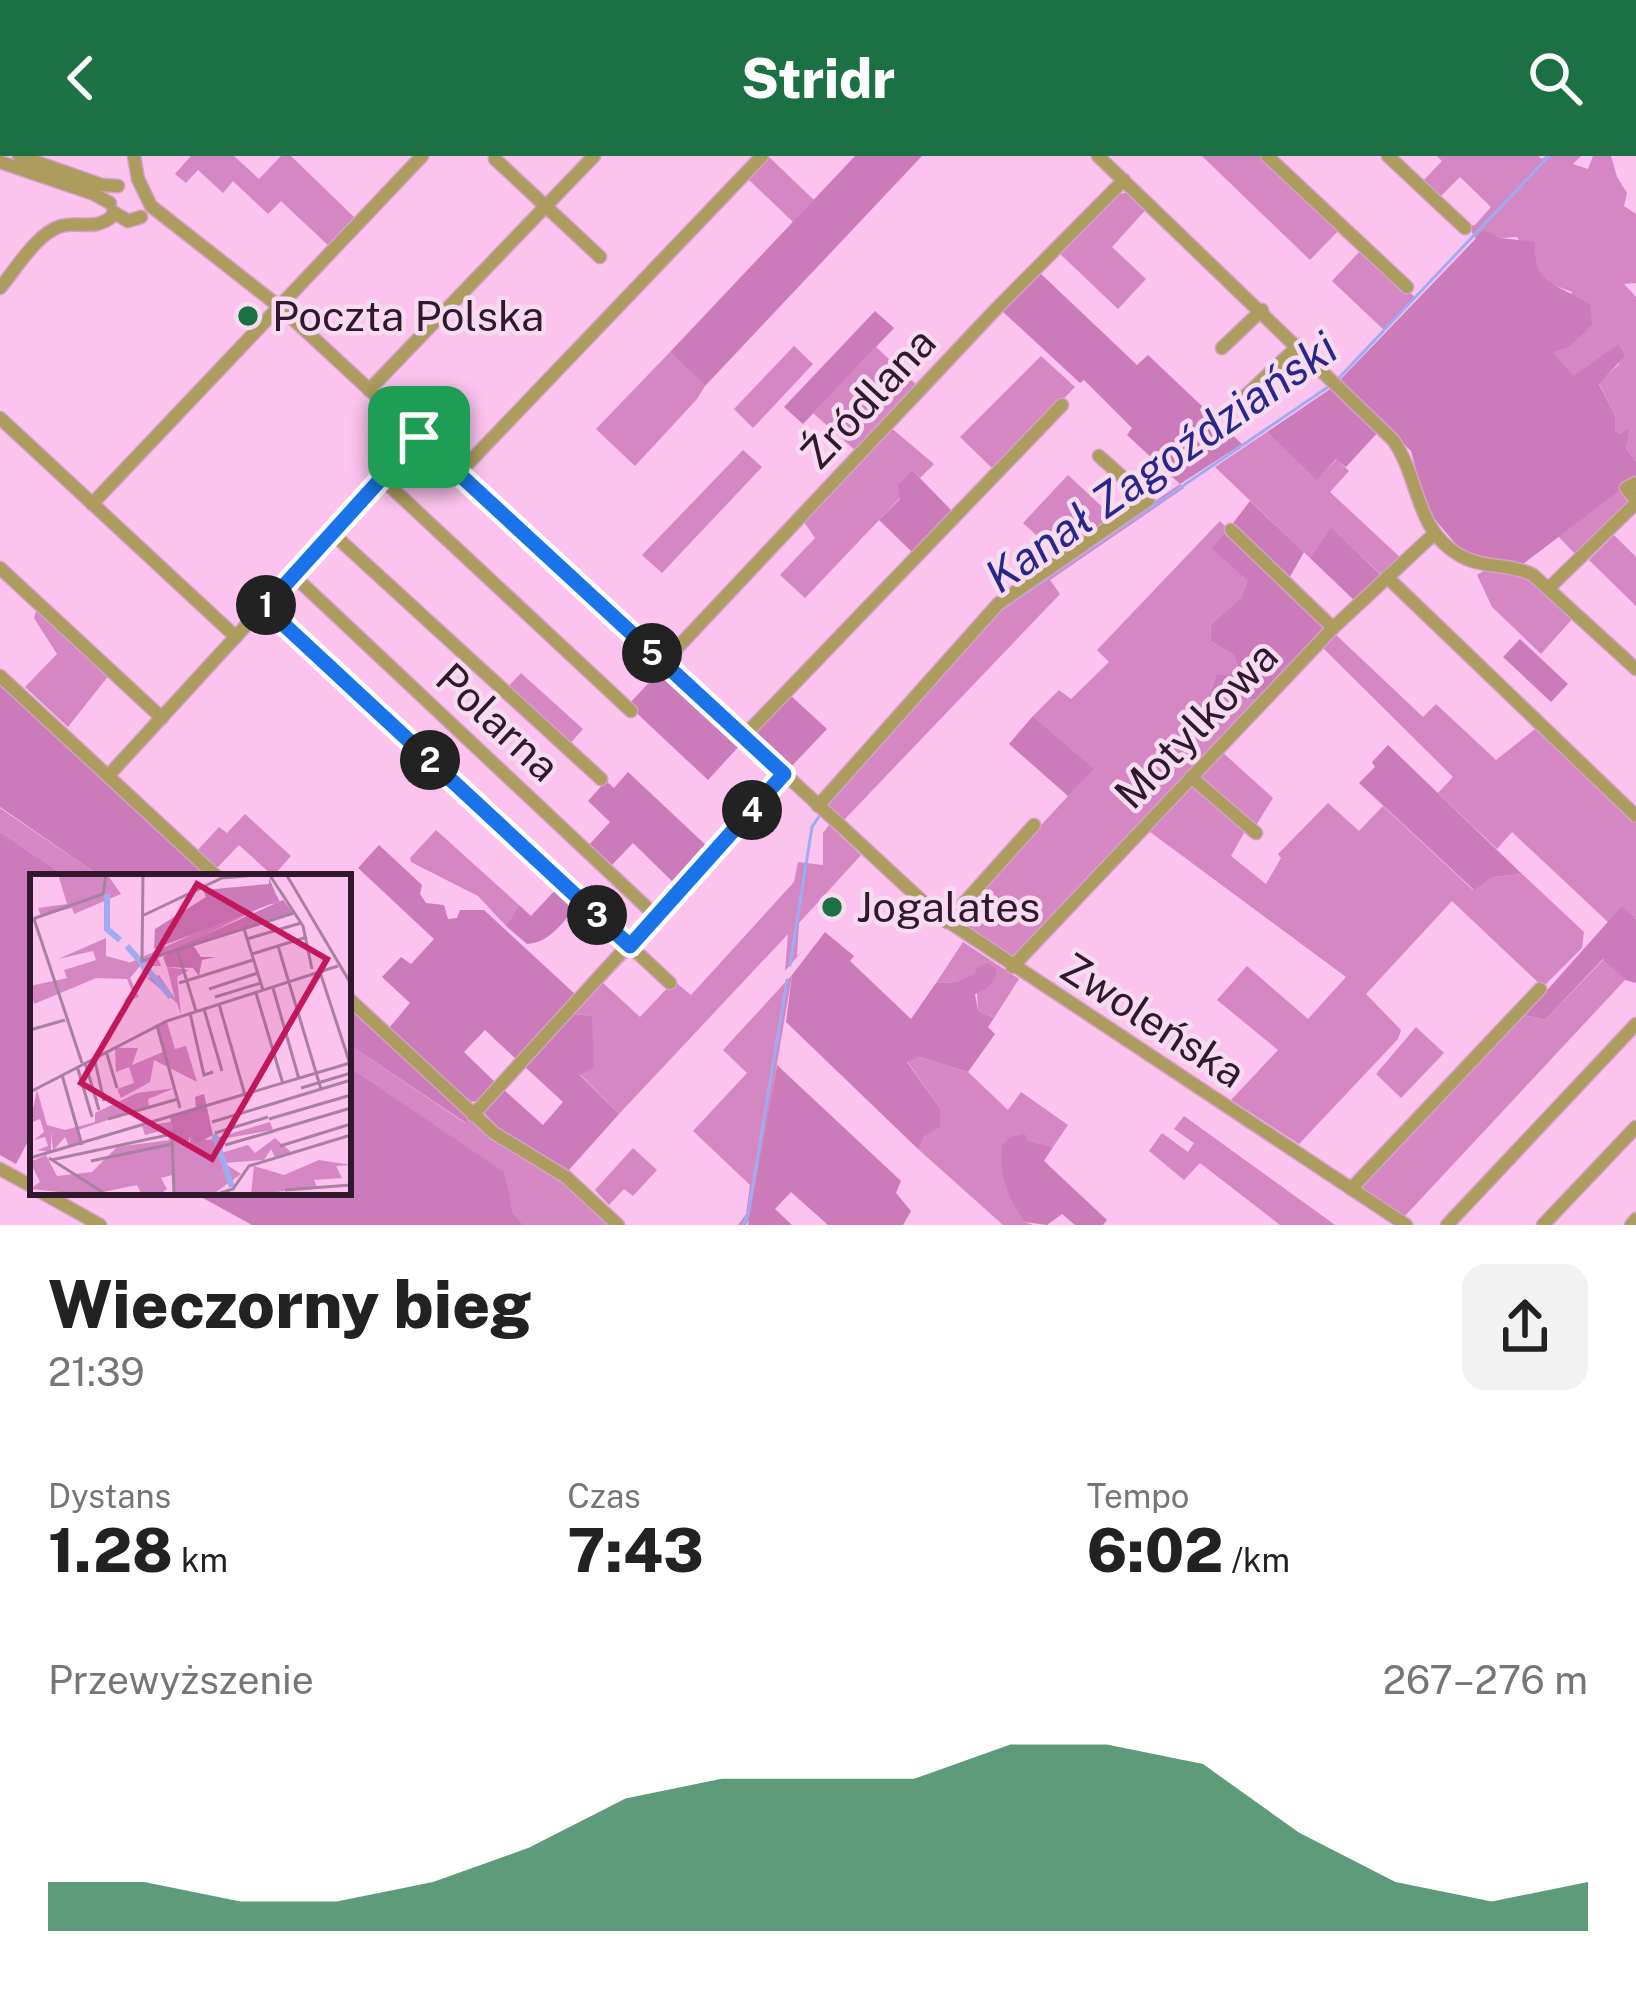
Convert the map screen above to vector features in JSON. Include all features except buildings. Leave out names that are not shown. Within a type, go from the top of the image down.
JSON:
[{"type":"street","points":[[19,156],[102,185],[142,187]]},
{"type":"street","points":[[0,288],[52,230],[69,225],[96,227],[112,209],[131,156]]},
{"type":"street","points":[[0,162],[94,194],[128,221],[141,217],[148,202],[131,156]]},
{"type":"street","points":[[92,504],[422,156]]},
{"type":"street","points":[[369,390],[594,156]]},
{"type":"street","points":[[459,473],[762,156]]},
{"type":"street","points":[[1099,156],[1337,382],[1400,450],[1434,534],[1463,557],[1483,565],[1521,569],[1549,588],[1636,669]]},
{"type":"street","points":[[1267,156],[1407,287]]},
{"type":"street","points":[[1388,156],[1465,228]]},
{"type":"street","points":[[495,159],[600,257]]},
{"type":"street","name":"Źródlana","points":[[663,663],[1124,180]]},
{"type":"street","name":"Zwoleńska","points":[[148,202],[281,308],[947,922],[1406,1225]]},
{"type":"street","name":"Zwoleńska","points":[[141,217],[179,231]]},
{"type":"street","points":[[1222,348],[1262,310]]},
{"type":"street","points":[[1240,401],[1299,345]]},
{"type":"street","points":[[743,737],[1062,405]]},
{"type":"street","points":[[0,418],[236,638]]},
{"type":"street","points":[[108,776],[419,437]]},
{"type":"street","points":[[822,809],[998,604],[1148,500],[1099,456]]},
{"type":"street","points":[[381,478],[631,711]]},
{"type":"street","points":[[1549,588],[1636,501],[1631,485]]},
{"type":"street","points":[[1231,530],[1333,628]]},
{"type":"street","points":[[332,533],[601,779]]},
{"type":"street","name":"Motylkowa","points":[[1012,967],[1333,628],[1434,534]]},
{"type":"street","points":[[0,568],[162,718]]},
{"type":"street","name":"Polarna","points":[[294,575],[657,917]]},
{"type":"street","points":[[1387,577],[1636,816]]},
{"type":"street","points":[[265,607],[670,983]]},
{"type":"street","points":[[0,676],[214,874]]},
{"type":"street","points":[[473,1115],[784,774]]},
{"type":"street","points":[[1191,777],[1256,833]]},
{"type":"street","points":[[947,922],[1034,825]]},
{"type":"street","points":[[1351,1189],[1540,989]]},
{"type":"street","points":[[351,1001],[473,1115],[506,1142],[575,1184],[618,1225]]},
{"type":"street","points":[[1447,1225],[1636,1024]]},
{"type":"street","points":[[1543,1225],[1636,1127]]},
{"type":"street","points":[[0,1169],[30,1185]]},
{"type":"street","points":[[46,1195],[100,1225]]},
{"type":"shaded area","points":[[191,156],[234,156],[259,179],[281,156],[291,156],[357,220],[331,248],[281,201],[268,214],[233,181],[223,193],[198,170],[186,183],[175,174]]},
{"type":"shaded area","points":[[768,156],[814,200],[793,222],[747,178]]},
{"type":"shaded area","points":[[855,156],[922,156],[705,386],[670,352]]},
{"type":"shaded area","points":[[1202,156],[1261,156],[1339,230],[1310,260]]},
{"type":"shaded area","points":[[1437,156],[1581,156],[1573,164],[1588,169],[1593,156],[1611,156],[1627,193],[1624,206],[1636,214],[1636,283],[1624,284],[1636,297],[1636,461],[1626,449],[1628,429],[1620,434],[1615,431],[1616,417],[1599,383],[1619,364],[1620,345],[1572,376],[1552,351],[1572,292],[1546,282],[1517,237],[1501,238],[1485,231],[1476,239],[1468,226],[1475,225],[1491,207],[1460,177],[1439,198],[1422,182],[1442,161]]},
{"type":"shaded area","points":[[1132,191],[1149,206],[1112,247],[1146,279],[1118,309],[1057,251],[1109,197]]},
{"type":"shaded area","points":[[1484,230],[1501,238],[1535,242],[1543,276],[1590,305],[1592,325],[1569,347],[1553,352],[1573,376],[1619,344],[1625,356],[1599,384],[1616,417],[1615,431],[1620,434],[1629,428],[1626,449],[1636,461],[1636,478],[1523,564],[1492,561],[1460,549],[1426,509],[1411,451],[1339,381]]},
{"type":"shaded area","points":[[1361,250],[1415,297],[1384,330],[1332,281]]},
{"type":"shaded area","points":[[1039,272],[1137,365],[1148,355],[1242,444],[1180,484],[1127,435],[1132,428],[1084,380],[1080,383],[1001,310]]},
{"type":"shaded area","points":[[875,311],[894,328],[803,424],[784,407]]},
{"type":"shaded area","points":[[794,346],[813,364],[753,428],[734,409]]},
{"type":"shaded area","points":[[876,347],[918,386],[857,452],[813,413]]},
{"type":"shaded area","points":[[670,352],[705,386],[635,466],[596,429]]},
{"type":"shaded area","points":[[1041,356],[1075,387],[994,470],[960,437]]},
{"type":"shaded area","points":[[1336,385],[1380,430],[1346,467],[1336,459],[1317,480],[1267,432]]},
{"type":"shaded area","points":[[890,427],[934,464],[920,478],[912,470],[897,485],[900,498],[805,598],[780,575],[815,538],[804,522]]},
{"type":"shaded area","points":[[1267,432],[1317,479],[1337,459],[1349,471],[1330,492],[1403,560],[1384,577],[1331,529],[1310,558],[1215,467]]},
{"type":"shaded area","points":[[743,450],[762,467],[662,573],[642,555]]},
{"type":"shaded area","points":[[912,470],[952,511],[912,552],[879,520],[900,499],[897,485]]},
{"type":"shaded area","points":[[1068,475],[1112,516],[1057,554],[1023,523]]},
{"type":"shaded area","points":[[1180,484],[1184,488],[1050,580],[1060,594],[843,821],[825,803],[999,608]]},
{"type":"shaded area","points":[[1622,486],[1631,500],[1578,557],[1558,536]]},
{"type":"shaded area","points":[[1250,501],[1304,552],[1287,582],[1230,527]]},
{"type":"shaded area","points":[[1220,521],[1228,529],[1213,548],[1247,581],[1241,598],[1211,624],[1210,641],[1233,655],[1241,676],[1216,675],[1210,690],[1256,700],[1014,959],[956,917],[1093,769],[1033,716],[1059,690],[1071,699],[1109,662],[1097,650]]},
{"type":"shaded area","points":[[1331,528],[1382,576],[1357,603],[1310,558]]},
{"type":"shaded area","points":[[1228,529],[1330,628],[1256,700],[1210,691],[1216,675],[1241,675],[1233,655],[1210,641],[1211,624],[1241,598],[1247,581],[1212,548]]},
{"type":"shaded area","points":[[1614,535],[1636,557],[1636,606],[1589,560]]},
{"type":"shaded area","points":[[1488,568],[1528,578],[1574,617],[1541,654],[1492,607],[1477,575]]},
{"type":"shaded area","points":[[37,608],[110,674],[68,727],[25,687],[57,654],[34,618]]},
{"type":"shaded area","points":[[1333,632],[1423,717],[1436,704],[1496,760],[1535,729],[1551,744],[1555,741],[1636,819],[1636,919],[1622,907],[1608,922],[1512,832],[1497,849],[1438,793],[1453,777],[1320,645]]},
{"type":"shaded area","points":[[1520,639],[1568,684],[1551,702],[1503,657]]},
{"type":"shaded area","points":[[660,671],[741,744],[708,780],[628,705]]},
{"type":"shaded area","points":[[521,673],[583,729],[568,746],[506,689]]},
{"type":"shaded area","points":[[0,680],[208,874],[97,874],[0,807]]},
{"type":"shaded area","points":[[789,694],[827,729],[789,769],[751,734]]},
{"type":"shaded area","points":[[1033,716],[1094,769],[1068,796],[1009,744]]},
{"type":"shaded area","points":[[1388,745],[1522,874],[1493,877],[1474,890],[1359,783]]},
{"type":"shaded area","points":[[1221,751],[1273,798],[1255,827],[1196,778]]},
{"type":"shaded area","points":[[628,772],[710,849],[677,886],[633,843],[610,867],[588,846],[610,822],[588,801],[606,781],[614,788]]},
{"type":"shaded area","points":[[1189,784],[1245,831],[1231,856],[1266,884],[1281,858],[1278,854],[1328,803],[1359,831],[1383,806],[1473,890],[1493,877],[1522,874],[1584,932],[1582,948],[1543,987],[1452,901],[1366,994],[1401,1030],[1398,1039],[1299,1144],[1231,1100],[1278,1050],[1217,1000],[1247,966],[1308,1019],[1346,977],[1146,829]]},
{"type":"shaded area","points":[[0,808],[97,874],[63,874],[0,832]]},
{"type":"shaded area","points":[[245,814],[291,856],[271,874],[239,845],[216,869],[197,851],[219,827],[227,833]]},
{"type":"shaded area","points":[[829,825],[861,855],[799,923],[797,956],[803,950],[785,971],[788,934],[619,1114],[580,1074],[592,1016],[574,1014],[629,950],[632,953],[603,983],[640,1017],[674,981],[691,995],[794,882],[798,862],[823,865],[823,833]]},
{"type":"shaded area","points":[[436,830],[519,905],[506,926],[478,896],[411,862]]},
{"type":"shaded area","points":[[0,832],[63,874],[30,874],[30,1138],[16,1164],[0,1155]]},
{"type":"shaded area","points":[[379,845],[422,885],[420,894],[426,903],[444,905],[448,919],[457,918],[460,910],[484,910],[575,994],[516,1059],[485,1030],[464,1052],[495,1082],[478,1101],[469,1102],[389,1028],[410,1003],[382,977],[401,957],[411,964],[434,939],[358,868]]},
{"type":"shaded area","points":[[560,885],[580,902],[550,935],[527,944],[506,926],[519,905],[531,916]]},
{"type":"shaded area","points":[[1622,906],[1636,919],[1636,983],[1625,980],[1603,959],[1545,1020],[1525,1015]]},
{"type":"shaded area","points":[[825,932],[854,956],[850,961],[911,1019],[936,983],[955,982],[988,963],[996,969],[993,982],[975,994],[978,1011],[994,1018],[988,1027],[995,1034],[968,1072],[919,1057],[907,1062],[940,1108],[940,1126],[925,1136],[918,1149],[786,1022],[792,975]]},
{"type":"shaded area","points":[[963,942],[1019,979],[994,1018],[978,1011],[976,974],[936,983]]},
{"type":"shaded area","points":[[1604,959],[1625,980],[1404,1217],[1360,1186],[1525,1015],[1545,1020]]},
{"type":"shaded area","points":[[792,975],[751,1217],[746,1225],[738,1225],[746,1214],[750,1185],[693,1131],[747,1073],[723,1050]]},
{"type":"shaded area","points":[[351,1008],[470,1119],[466,1123],[351,1046]]},
{"type":"shaded area","points":[[574,1014],[592,1016],[594,1067],[580,1075],[619,1114],[568,1171],[503,1132],[484,1113],[504,1090],[543,1125],[563,1102],[525,1067]]},
{"type":"shaded area","points":[[1416,1027],[1444,1053],[1401,1098],[1376,1074]]},
{"type":"shaded area","points":[[351,1046],[465,1123],[470,1119],[507,1149],[562,1179],[612,1225],[524,1225],[513,1213],[503,1172],[351,1068]]},
{"type":"shaded area","points":[[919,1057],[968,1072],[1008,1110],[1021,1092],[1068,1125],[1053,1147],[1027,1140],[1025,1222],[1033,1225],[1003,1225],[918,1149],[940,1108],[907,1061]]},
{"type":"shaded area","points":[[777,1065],[901,1181],[896,1193],[911,1211],[903,1225],[828,1225],[791,1192],[775,1209],[792,1225],[748,1225]]},
{"type":"shaded area","points":[[351,1068],[504,1172],[513,1213],[524,1225],[252,1225],[197,1195],[351,1195]]},
{"type":"shaded area","points":[[1184,1116],[1335,1225],[1280,1225],[1200,1163],[1184,1180],[1149,1151],[1162,1133],[1188,1152],[1194,1143],[1174,1129]]},
{"type":"shaded area","points":[[1025,1134],[1027,1140],[1053,1147],[1044,1161],[1107,1220],[1103,1225],[1075,1225],[1062,1214],[1047,1225],[1025,1222],[1006,1186],[1001,1156],[1002,1145]]},
{"type":"shaded area","points":[[633,1148],[657,1170],[633,1196],[624,1189],[609,1205],[595,1190]]},
{"type":"waterway","name":"Kanał Zagoździański","points":[[1336,381],[1549,156]]},
{"type":"waterway","name":"Kanał Zagoździański","points":[[999,611],[1328,387]]},
{"type":"waterway","name":"Kanał Zagoździański","points":[[828,804],[921,699]]},
{"type":"waterway","name":"Kanał Zagoździański","points":[[790,965],[812,827],[822,812]]},
{"type":"waterway","name":"Kanał Zagoździański","points":[[743,1225],[787,980]]},
{"type":"place","name":"Poczta Polska","points":[[248,316]]},
{"type":"place","name":"Jogalates","points":[[832,907]]},
{"type":"route","points":[[419,437],[784,774],[630,946],[265,607],[419,437]]}]
